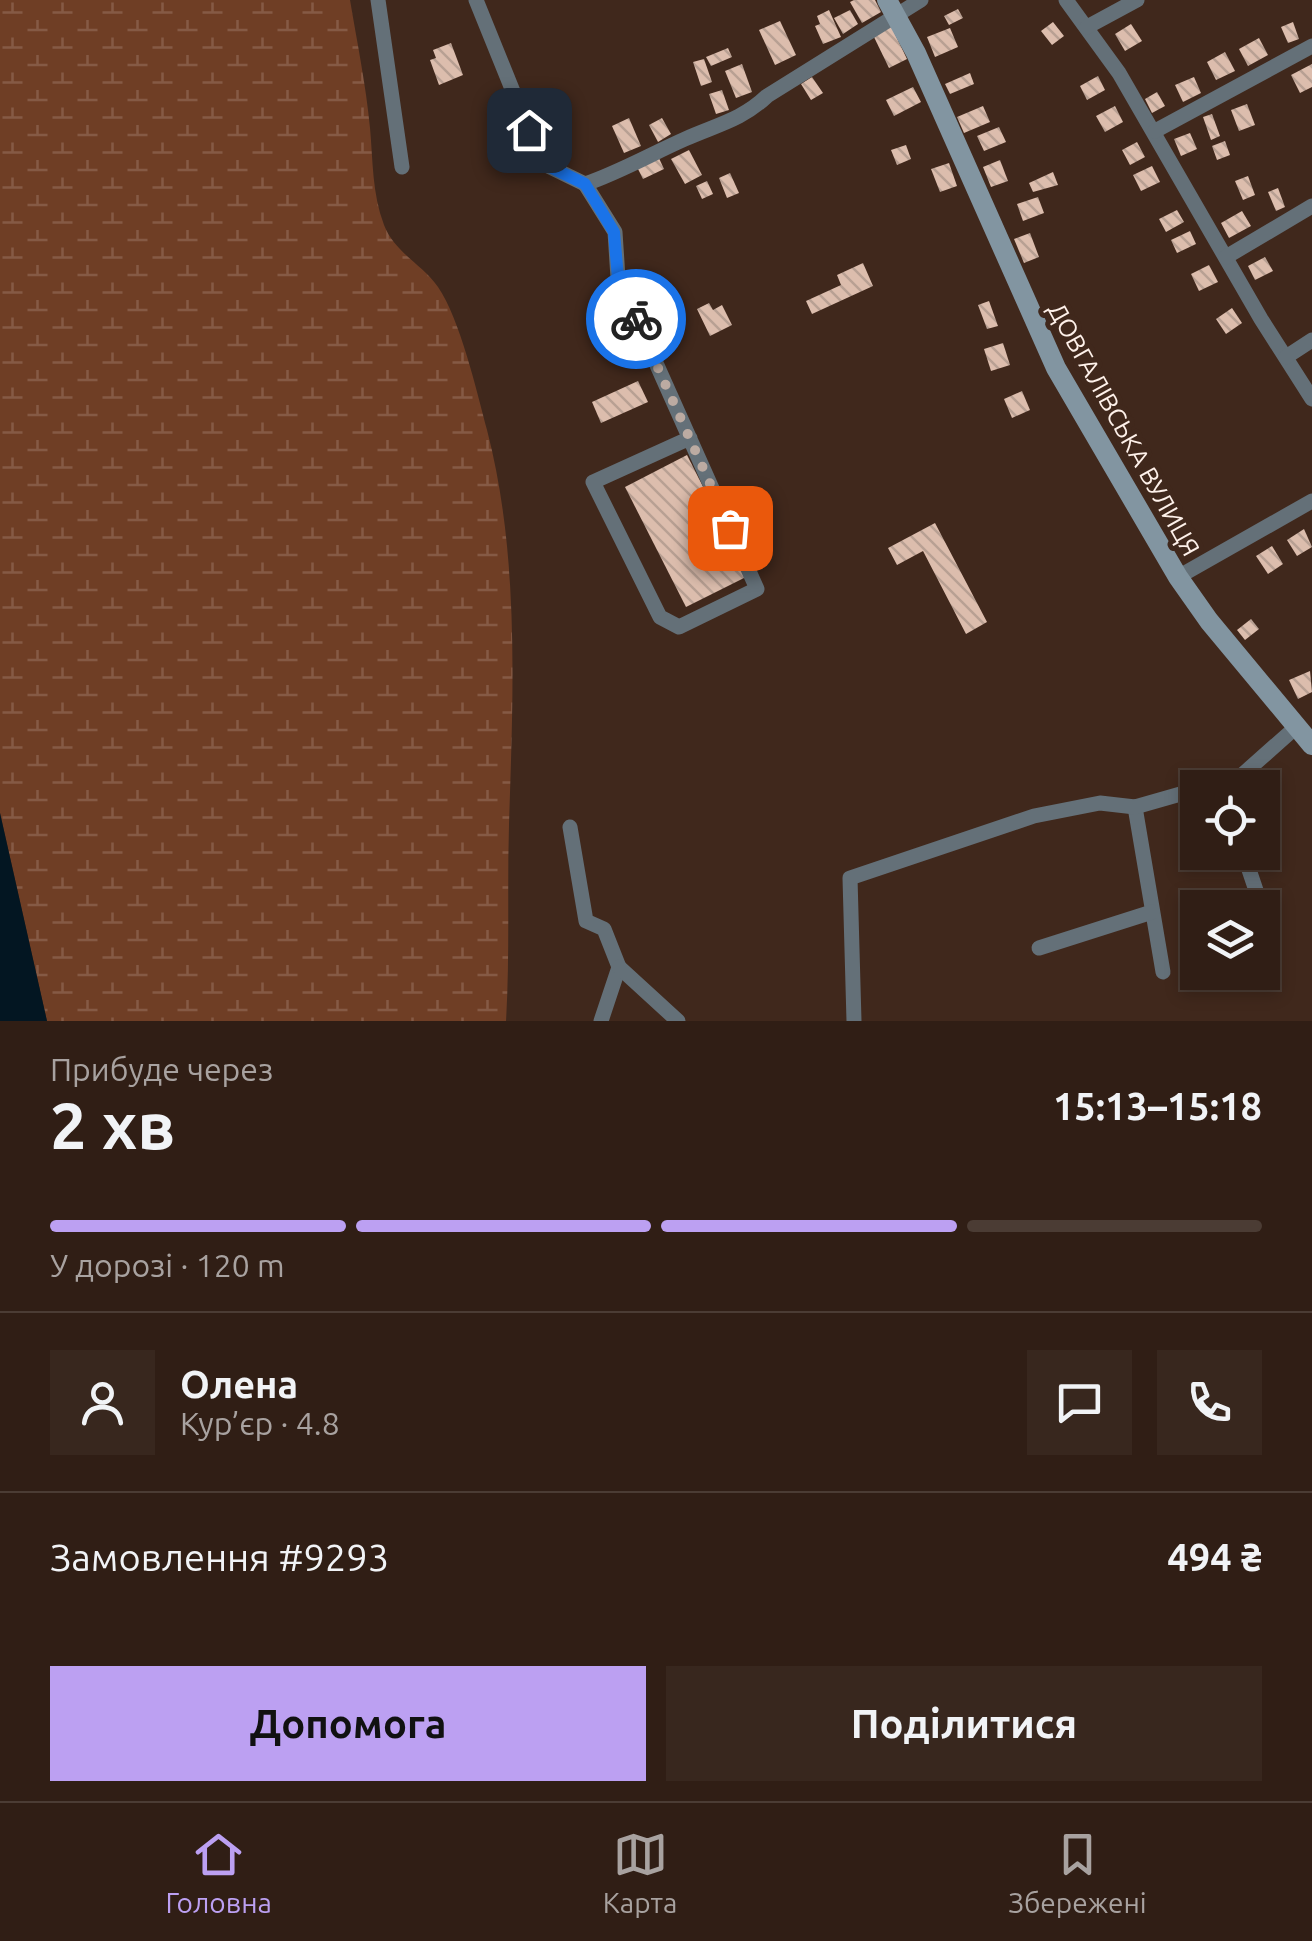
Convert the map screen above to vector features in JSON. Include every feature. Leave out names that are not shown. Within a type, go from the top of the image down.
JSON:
[{"type":"street","points":[[378,0],[402,167]]},
{"type":"street","points":[[476,0],[542,163],[585,184],[614,232],[618,278],[690,438],[757,589],[679,627],[660,617],[594,482],[690,438]]},
{"type":"street","points":[[585,184],[733,122],[891,7],[921,0]]},
{"type":"street","points":[[1066,0],[1154,131],[1312,399]]},
{"type":"street","points":[[1087,28],[1137,0]]},
{"type":"street","name":"ДОВГАЛІВСЬКА ВУЛИЦЯ","points":[[891,7],[916,53],[1056,368],[1178,577],[1208,621],[1312,745]]},
{"type":"street","points":[[1154,131],[1312,46]]},
{"type":"street","points":[[1226,258],[1312,206]]},
{"type":"street","points":[[1286,357],[1312,340]]},
{"type":"street","points":[[1178,577],[1312,501]]},
{"type":"street","points":[[1247,770],[1295,728]]},
{"type":"street","points":[[854,1021],[850,878],[1034,816],[1100,803],[1136,807],[1180,794]]},
{"type":"street","points":[[1136,807],[1163,972]]},
{"type":"street","points":[[570,827],[586,921],[604,929],[620,967],[678,1021]]},
{"type":"street","points":[[1038,948],[1152,912]]},
{"type":"street","points":[[601,1021],[620,967]]},
{"type":"green space","points":[[0,0],[350,0],[380,213],[389,235],[438,287],[454,317],[498,478],[512,626],[506,1021],[47,1021],[0,813]]},
{"type":"water","points":[[0,813],[47,1021],[0,1021]]},
{"type":"building","points":[[875,0],[881,12],[862,23],[850,2]]},
{"type":"building","points":[[958,9],[963,18],[949,25],[944,16]]},
{"type":"building","points":[[829,10],[841,37],[823,44],[815,26],[820,24],[817,16]]},
{"type":"building","points":[[850,10],[858,24],[843,34],[834,18]]},
{"type":"building","points":[[780,21],[796,55],[775,65],[759,30]]},
{"type":"building","points":[[1053,22],[1064,36],[1052,45],[1041,31]]},
{"type":"building","points":[[1293,22],[1299,39],[1288,43],[1281,27]]},
{"type":"building","points":[[1131,24],[1142,41],[1125,51],[1115,34]]},
{"type":"building","points":[[891,26],[907,59],[889,68],[873,35]]},
{"type":"building","points":[[950,28],[958,47],[935,57],[927,37]]},
{"type":"building","points":[[1259,38],[1268,55],[1248,66],[1239,49]]},
{"type":"building","points":[[451,43],[463,75],[439,85],[430,60],[436,58],[433,50]]},
{"type":"building","points":[[728,48],[732,57],[711,66],[706,57]]},
{"type":"building","points":[[1225,52],[1235,71],[1216,80],[1207,62]]},
{"type":"building","points":[[704,59],[712,82],[701,86],[693,62]]},
{"type":"building","points":[[742,64],[752,92],[736,98],[725,71]]},
{"type":"building","points":[[1312,64],[1312,87],[1300,93],[1291,75]]},
{"type":"building","points":[[970,73],[974,84],[950,94],[945,84]]},
{"type":"building","points":[[1098,76],[1105,90],[1087,100],[1080,86]]},
{"type":"building","points":[[812,77],[823,93],[811,100],[801,84]]},
{"type":"building","points":[[1194,77],[1201,93],[1183,102],[1175,85]]},
{"type":"building","points":[[913,87],[921,102],[894,116],[886,100]]},
{"type":"building","points":[[722,90],[729,110],[716,114],[709,94]]},
{"type":"building","points":[[1157,92],[1165,106],[1152,113],[1145,99]]},
{"type":"building","points":[[1247,104],[1255,125],[1239,131],[1231,110]]},
{"type":"building","points":[[983,106],[990,122],[964,133],[957,117]]},
{"type":"building","points":[[1115,106],[1123,122],[1105,132],[1096,116]]},
{"type":"building","points":[[1212,114],[1220,136],[1211,140],[1203,117]]},
{"type":"building","points":[[629,118],[641,146],[624,153],[612,126]]},
{"type":"building","points":[[662,118],[671,134],[658,142],[649,125]]},
{"type":"building","points":[[999,127],[1006,142],[984,151],[977,136]]},
{"type":"building","points":[[1190,133],[1197,149],[1181,156],[1174,139]]},
{"type":"building","points":[[1225,141],[1230,155],[1217,160],[1212,146]]},
{"type":"building","points":[[1137,142],[1145,157],[1130,165],[1122,150]]},
{"type":"building","points":[[906,145],[911,159],[897,165],[891,150]]},
{"type":"building","points":[[689,150],[702,175],[685,184],[671,159]]},
{"type":"building","points":[[658,156],[664,169],[643,179],[637,167]]},
{"type":"building","points":[[1000,160],[1008,181],[991,187],[983,167]]},
{"type":"building","points":[[949,163],[957,186],[940,192],[931,169]]},
{"type":"building","points":[[1152,166],[1160,182],[1141,191],[1133,175]]},
{"type":"building","points":[[1053,172],[1058,185],[1033,192],[1029,183]]},
{"type":"building","points":[[730,173],[739,193],[727,198],[719,178]]},
{"type":"building","points":[[1248,176],[1255,195],[1243,200],[1235,181]]},
{"type":"building","points":[[707,181],[713,194],[702,199],[696,186]]},
{"type":"building","points":[[1278,188],[1285,207],[1276,211],[1268,192]]},
{"type":"building","points":[[1038,197],[1044,213],[1023,221],[1017,204]]},
{"type":"building","points":[[1177,210],[1184,222],[1166,232],[1159,219]]},
{"type":"building","points":[[1242,211],[1251,226],[1229,238],[1221,223]]},
{"type":"building","points":[[1190,231],[1196,244],[1177,253],[1171,240]]},
{"type":"building","points":[[1030,233],[1039,257],[1024,263],[1014,239]]},
{"type":"building","points":[[1265,257],[1273,271],[1255,280],[1248,266]]},
{"type":"building","points":[[863,263],[873,286],[812,314],[806,301],[841,285],[837,275]]},
{"type":"building","points":[[1209,265],[1218,282],[1199,291],[1191,274]]},
{"type":"building","points":[[989,301],[998,326],[987,329],[978,305]]},
{"type":"building","points":[[709,303],[713,310],[722,305],[732,325],[710,336],[697,309]]},
{"type":"building","points":[[1232,308],[1242,323],[1226,334],[1216,319]]},
{"type":"building","points":[[1003,343],[1010,365],[991,371],[984,349]]},
{"type":"building","points":[[638,381],[648,402],[601,423],[592,402]]},
{"type":"building","points":[[1022,391],[1030,410],[1012,418],[1004,399]]},
{"type":"building","points":[[687,455],[748,576],[686,607],[625,487]]},
{"type":"building","points":[[935,523],[987,622],[966,634],[923,551],[897,565],[888,548]]},
{"type":"building","points":[[1304,529],[1312,547],[1297,556],[1287,540]]},
{"type":"building","points":[[1272,546],[1283,564],[1268,574],[1256,556]]},
{"type":"building","points":[[1251,619],[1259,629],[1245,640],[1237,630]]},
{"type":"building","points":[[1310,671],[1312,692],[1298,699],[1289,680]]},
{"type":"way so far","points":[[636,319],[730,528]]},
{"type":"route","points":[[529,130],[542,163],[585,184],[614,232],[618,278],[636,319]]}]
